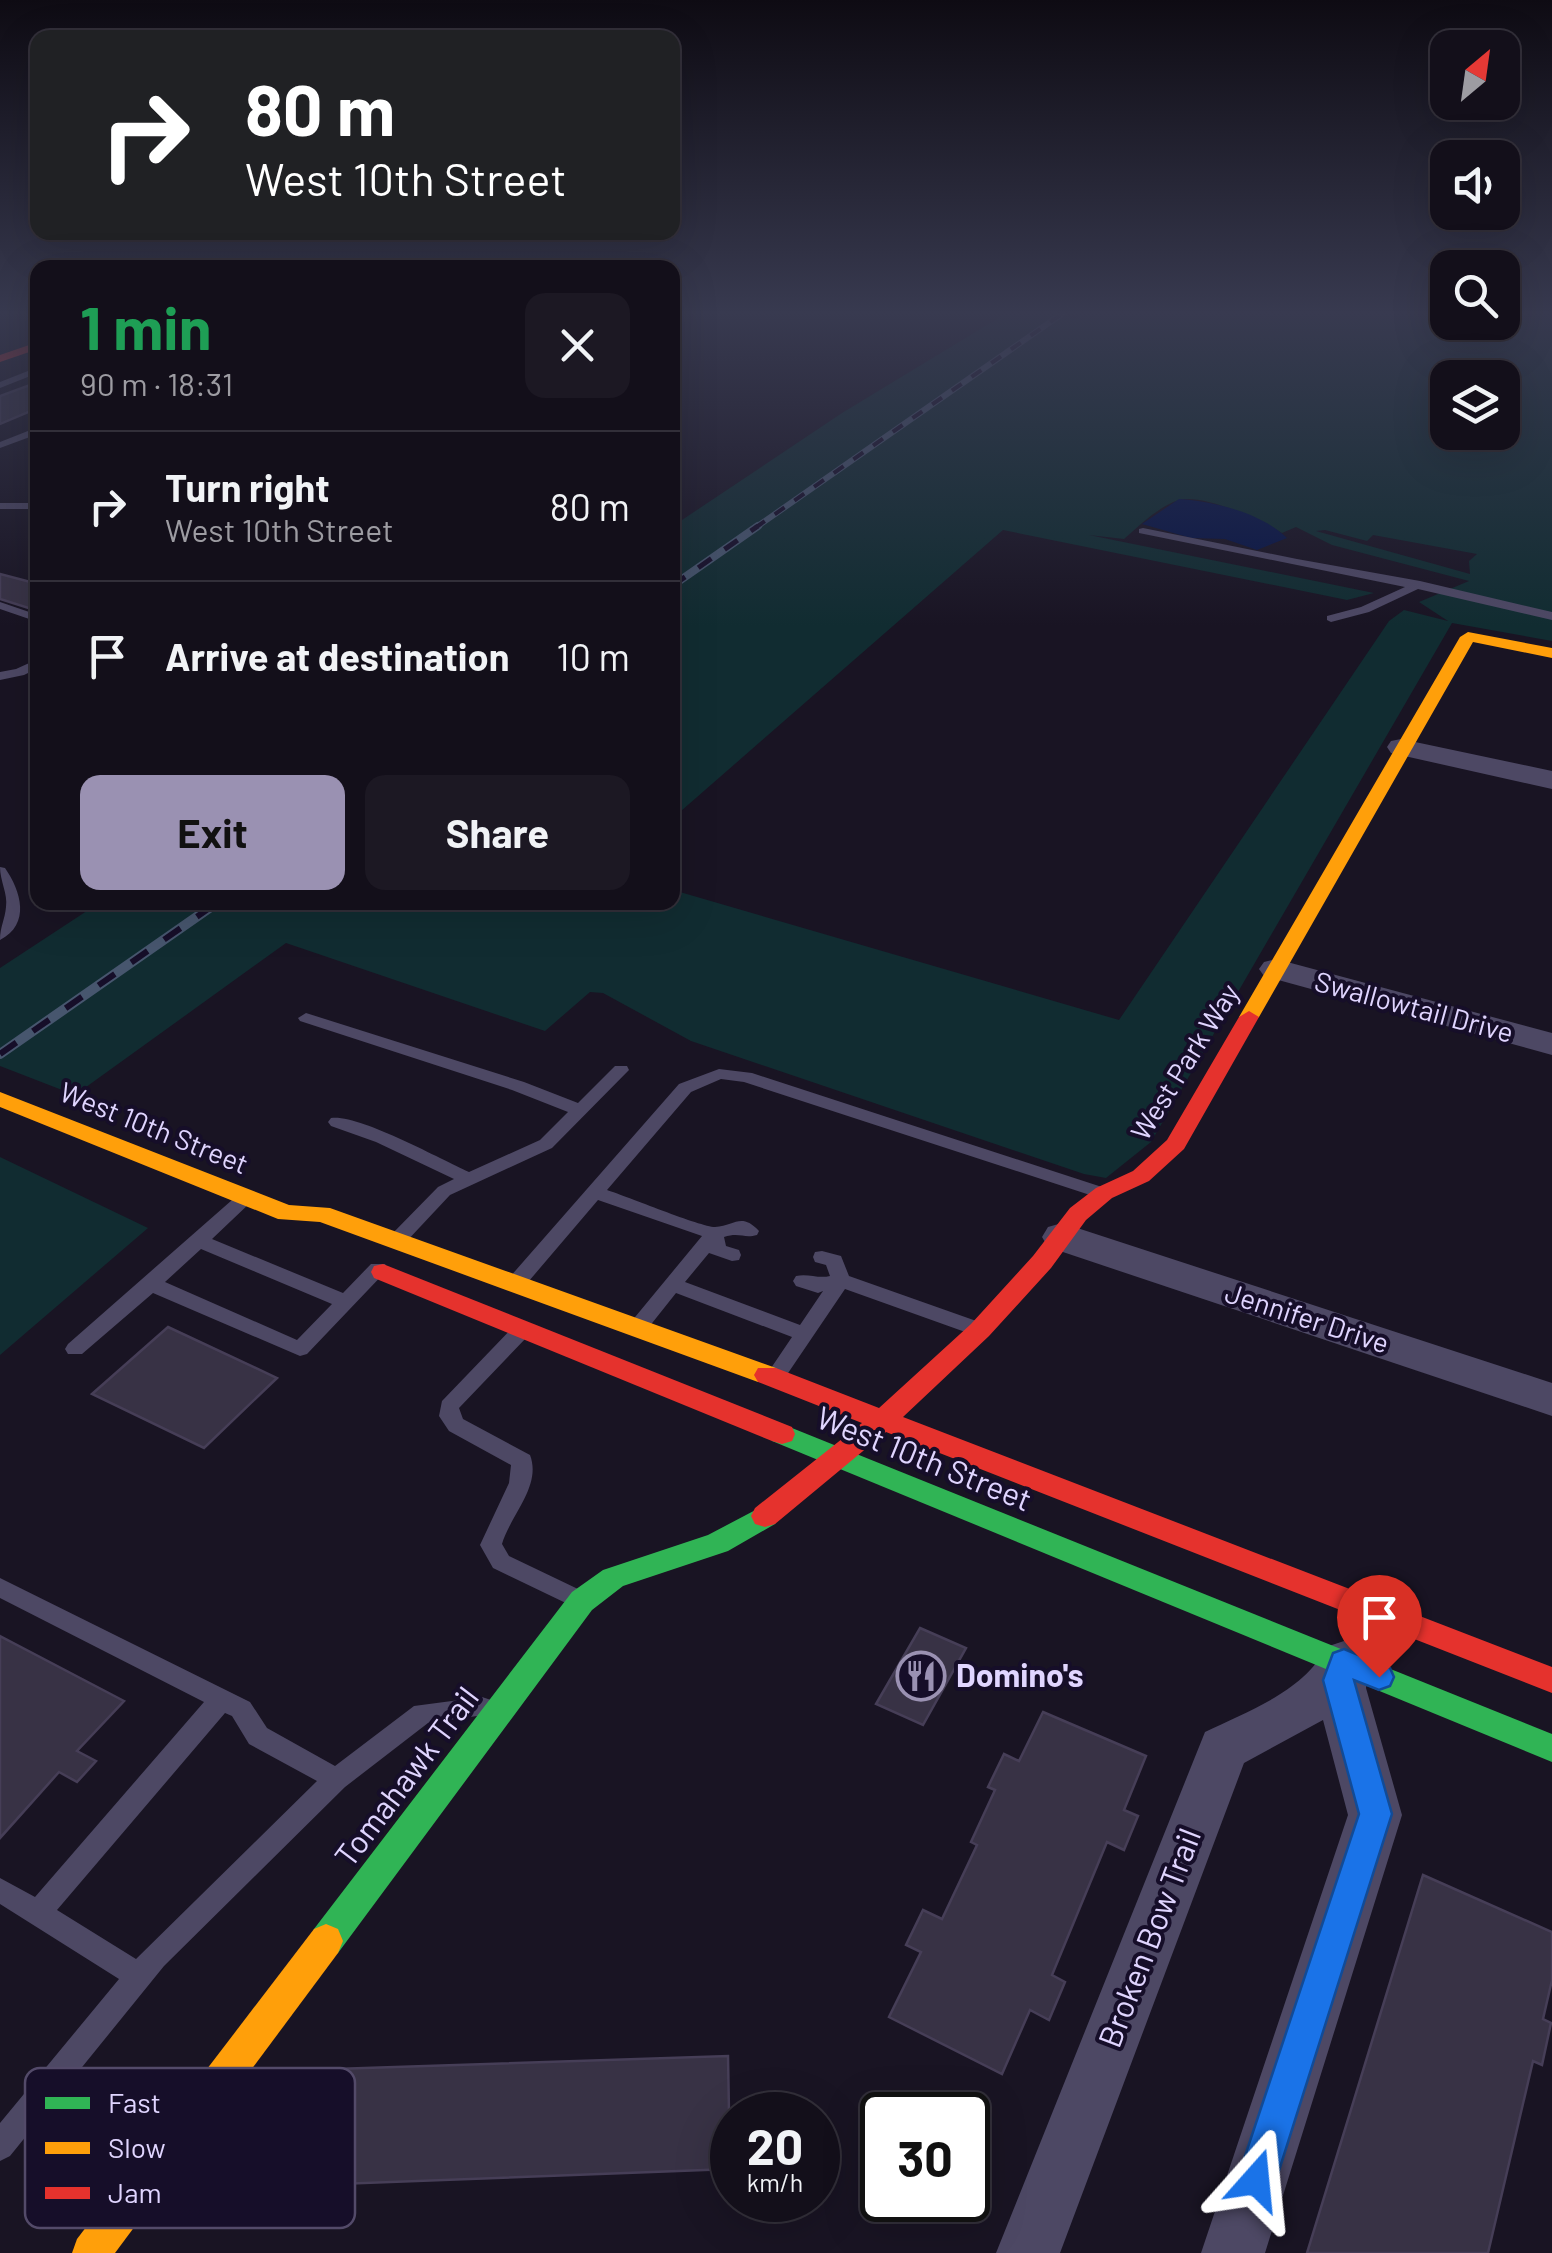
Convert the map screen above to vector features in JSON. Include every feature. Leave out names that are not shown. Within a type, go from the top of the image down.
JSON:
[{"type":"street","name":"West Park Way","points":[[859,1440],[980,1330],[1078,1214],[1104,1194],[1141,1176],[1172,1151],[1468,636],[1552,653]]},
{"type":"street","points":[[1401,748],[1552,780]]},
{"type":"street","name":"Swallowtail Drive","points":[[1276,969],[1552,1044]]},
{"type":"street","name":"West 10th Street","points":[[0,1100],[286,1213],[322,1214],[516,1283],[621,1346],[836,1459],[1341,1671],[1552,1748]]},
{"type":"street","points":[[286,1213],[298,1237]]},
{"type":"street","name":"Jennifer Drive","points":[[1062,1237],[1552,1400]]},
{"type":"street","name":"West 10th Street","points":[[369,1266],[522,1330],[775,1378],[1552,1680]]},
{"type":"street","name":"Tomahawk Trail","points":[[230,2068],[582,1601],[620,1576],[742,1532],[859,1440]]},
{"type":"street","points":[[1233,2253],[1376,1814],[1341,1671]]},
{"type":"street","name":"Broken Bow Trail","points":[[1028,2253],[1224,1748],[1286,1717],[1341,1671]]},
{"type":"street","name":"Tomahawk Trail","points":[[91,2253],[110,2228]]},
{"type":"lane","points":[[0,445],[30,433]]},
{"type":"lane","points":[[0,506],[30,506]]},
{"type":"lane","points":[[1143,531],[1261,558],[1420,584],[1552,616]]},
{"type":"lane","points":[[1332,618],[1364,610],[1420,584]]},
{"type":"lane","points":[[0,605],[30,616]]},
{"type":"lane","points":[[0,676],[30,667]]},
{"type":"lane","points":[[0,871],[15,892],[14,919],[0,936]]},
{"type":"lane","points":[[306,1018],[518,1086],[582,1112]]},
{"type":"lane","points":[[151,1284],[229,1308],[266,1325],[300,1349],[345,1302],[369,1266],[430,1203],[466,1178],[546,1144],[622,1070]]},
{"type":"lane","points":[[516,1283],[684,1088],[719,1074],[746,1077],[1104,1194]]},
{"type":"lane","points":[[337,1122],[382,1138],[466,1178]]},
{"type":"lane","points":[[595,1192],[714,1234]]},
{"type":"lane","points":[[75,1349],[246,1197]]},
{"type":"lane","points":[[621,1346],[714,1234],[737,1226],[750,1231]]},
{"type":"lane","points":[[714,1234],[718,1250],[732,1255]]},
{"type":"lane","points":[[198,1240],[266,1277],[300,1291],[345,1302]]},
{"type":"lane","points":[[822,1256],[834,1261],[841,1280]]},
{"type":"lane","points":[[802,1281],[818,1286],[841,1280],[980,1330]]},
{"type":"lane","points":[[775,1378],[841,1280]]},
{"type":"lane","points":[[673,1285],[804,1334]]},
{"type":"lane","points":[[522,1330],[449,1406],[450,1416],[456,1425],[522,1461],[524,1478],[494,1531],[491,1545],[501,1562],[582,1601]]},
{"type":"lane","points":[[0,1588],[241,1709],[258,1736],[336,1779]]},
{"type":"lane","points":[[38,1912],[222,1700]]},
{"type":"lane","points":[[64,2068],[139,1976],[336,1779],[423,1713],[502,1705]]},
{"type":"lane","points":[[0,1890],[139,1976]]},
{"type":"lane","points":[[0,2146],[25,2115]]},
{"type":"green space","points":[[837,416],[1430,416],[1430,450],[1520,450],[1520,416],[1552,416],[1552,641],[1452,623],[1151,1142],[1106,1178],[1084,1174],[691,1041],[603,993],[590,992],[545,1031],[286,943],[75,1095],[0,1066],[0,968],[88,910],[680,910],[680,892],[1119,1020],[1389,621],[1404,610],[1448,621],[1419,602],[1469,581],[1332,545],[1296,527],[1282,533],[1245,515],[1199,500],[1169,504],[1124,539],[1089,535],[1374,593],[1347,600],[1003,530],[680,812],[680,521]],"holes":[[[1316,531],[1367,541],[1373,535],[1477,554],[1469,561],[1470,574]]]},
{"type":"green space","points":[[0,1157],[148,1228],[0,1355]]},
{"type":"shaded area","points":[[1179,499],[1236,510],[1277,529],[1287,538],[1257,550],[1225,539],[1191,538],[1142,524]]},
{"type":"building","points":[[0,416],[19,416],[0,424]]},
{"type":"building","points":[[0,574],[30,582],[30,608],[0,599]]},
{"type":"building","points":[[168,1327],[277,1378],[204,1448],[92,1394]]},
{"type":"building","name":"Domino's","points":[[920,1628],[966,1648],[923,1725],[876,1704]]},
{"type":"building","points":[[0,1636],[124,1701],[77,1751],[96,1761],[77,1782],[59,1772],[0,1838]]},
{"type":"building","points":[[1043,1712],[1146,1756],[1124,1810],[1138,1816],[1124,1850],[1107,1842],[1052,1975],[1065,1982],[1049,2020],[1030,2010],[1002,2074],[889,2017],[921,1952],[906,1945],[923,1910],[942,1919],[977,1845],[971,1842],[995,1790],[988,1787],[1004,1754],[1019,1761]]},
{"type":"building","points":[[1423,1875],[1552,1932],[1552,1980],[1543,2019],[1551,2023],[1542,2065],[1533,2061],[1488,2253],[1307,2253]]},
{"type":"building","points":[[728,2056],[729,2092],[710,2092],[710,2170],[355,2183],[355,2068]]},
{"type":"railway","points":[[755,528],[915,416]]},
{"type":"railway","points":[[680,580],[758,526]]},
{"type":"railway","points":[[0,1054],[207,910]]},
{"type":"traffic: fast","points":[[782,1434],[1552,1748]]},
{"type":"traffic: fast","points":[[326,1941],[582,1601],[613,1578],[718,1543],[765,1516]]},
{"type":"traffic: slow","points":[[1249,1017],[1468,637],[1552,653]]},
{"type":"traffic: slow","points":[[0,1099],[286,1213],[322,1214],[767,1375]]},
{"type":"traffic: slow","points":[[230,2068],[326,1941]]},
{"type":"traffic: slow","points":[[91,2253],[110,2228]]},
{"type":"traffic: jam","points":[[765,1516],[883,1420],[980,1330],[1042,1262],[1078,1214],[1104,1193],[1141,1176],[1176,1144],[1249,1017]]},
{"type":"traffic: jam","points":[[383,1272],[782,1434]]},
{"type":"traffic: jam","points":[[767,1375],[1552,1680]]},
{"type":"place","name":"Domino's","points":[[921,1676]]},
{"type":"route","points":[[1256,2180],[1376,1814],[1352,1741],[1338,1680],[1344,1662],[1379,1677]]}]
